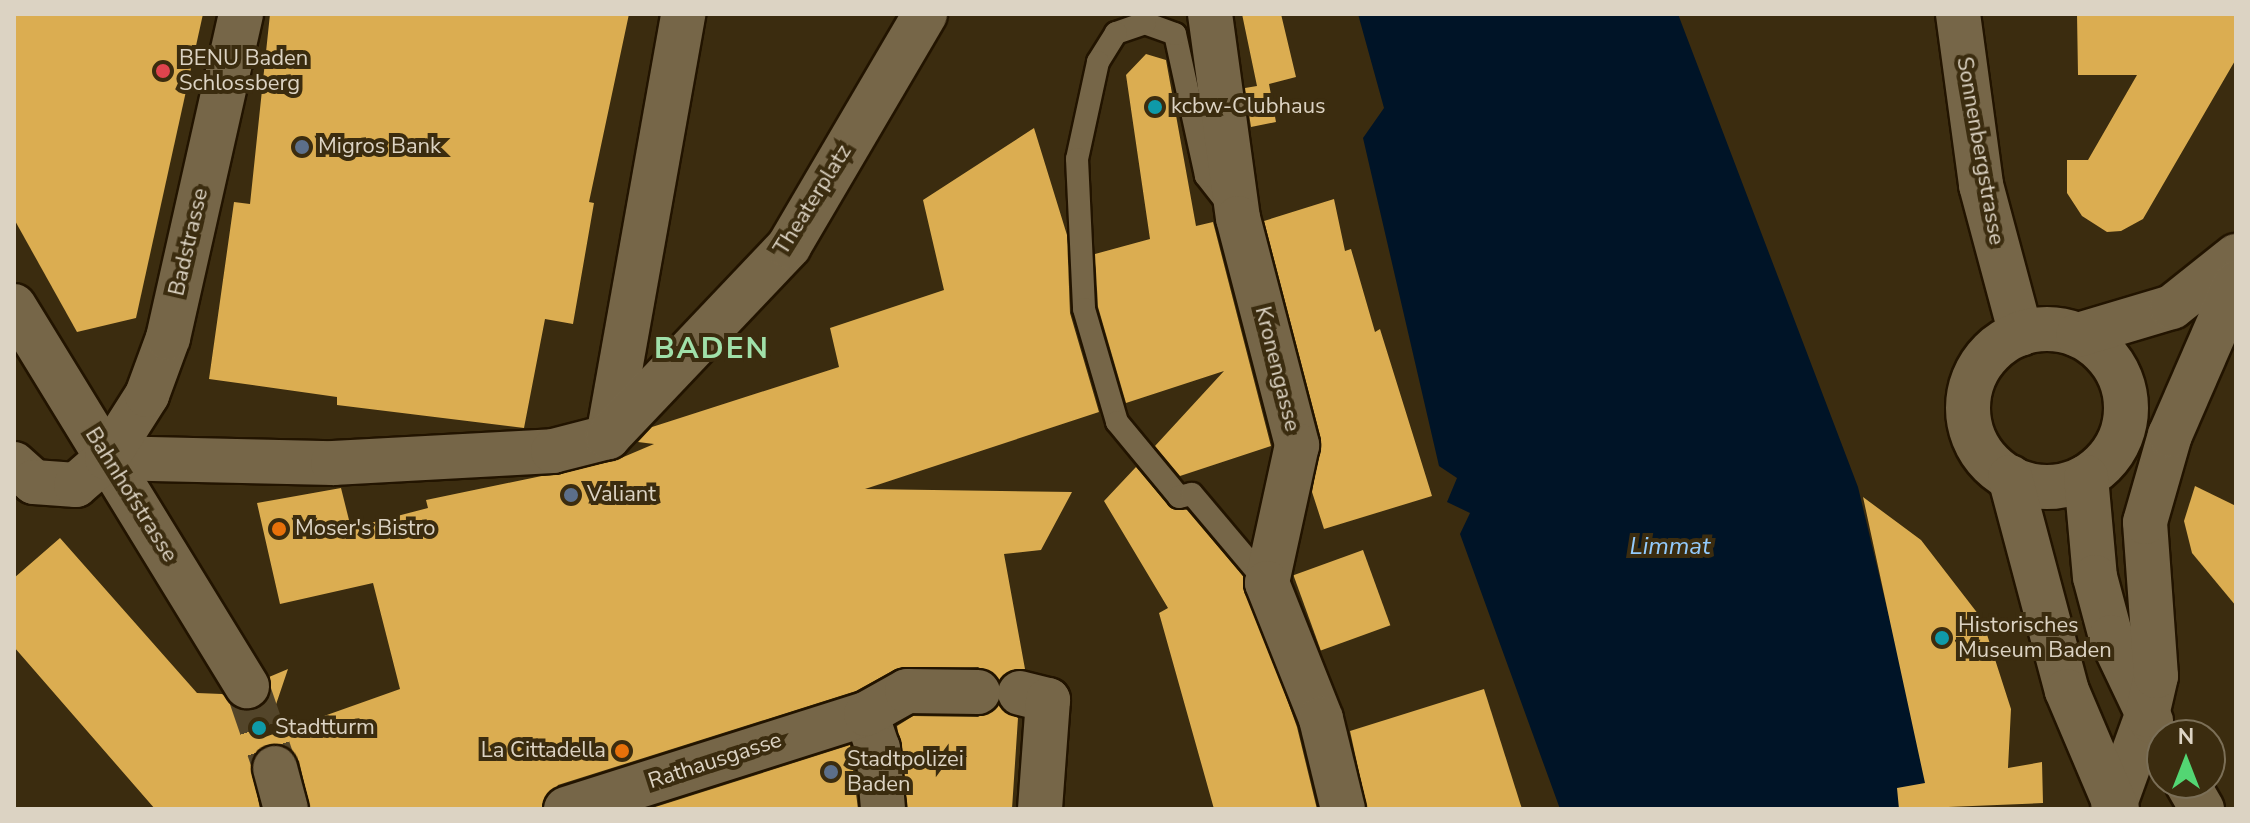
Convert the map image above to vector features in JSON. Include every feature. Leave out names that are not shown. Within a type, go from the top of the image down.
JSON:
[{"type":"street","name":"Badstrasse","points":[[14,464],[34,482],[76,485],[107,458],[147,395],[168,338],[241,14]]},
{"type":"street","points":[[107,458],[333,463],[553,451],[608,437],[683,14]]},
{"type":"street","name":"Theaterplatz","points":[[608,437],[789,246],[925,14]]},
{"type":"street","name":"Kronengasse","points":[[1210,14],[1238,218],[1297,445],[1267,583]]},
{"type":"street","name":"Sonnenbergstrasse","points":[[1958,14],[1981,185],[2021,334]]},
{"type":"street","points":[[2078,335],[2116,369],[2125,418],[2112,453],[2086,477],[2048,487],[2010,477],[1978,446],[1968,402],[1984,360],[2021,334],[2078,335],[2172,307],[2236,256]]},
{"type":"street","points":[[2154,719],[2156,676],[2145,522],[2186,394],[2236,283]]},
{"type":"street","name":"Bahnhofstrasse","points":[[14,306],[247,686]]},
{"type":"street","points":[[2125,418],[2186,394]]},
{"type":"street","points":[[2010,477],[2067,691],[2115,808]]},
{"type":"street","points":[[2086,477],[2095,577],[2111,637],[2150,719]]},
{"type":"street","points":[[1267,583],[1321,719],[1343,809]]},
{"type":"street","name":"Rathausgasse","points":[[566,809],[866,714],[907,691],[978,692]]},
{"type":"street","points":[[1020,693],[1048,700],[1040,809]]},
{"type":"street","points":[[866,714],[878,748],[883,809]]},
{"type":"street","points":[[2115,808],[2146,744]]},
{"type":"lane","points":[[1238,218],[1206,176],[1175,34],[1145,23],[1116,33],[1098,62],[1077,159],[1084,309],[1117,422],[1179,497],[1192,494],[1267,583]]},
{"type":"water","name":"Limmat","points":[[1358,14],[1678,14],[1858,487],[1935,809],[1560,809],[1460,534],[1470,513],[1447,502],[1457,478],[1439,466],[1363,138],[1384,108]]},
{"type":"building","points":[[14,14],[203,14],[136,318],[77,332],[14,219]]},
{"type":"building","points":[[270,14],[629,14],[589,202],[594,203],[573,324],[545,319],[524,428],[337,405],[337,397],[209,379],[234,202],[250,204]]},
{"type":"building","points":[[1242,14],[1281,14],[1296,77],[1269,84],[1276,122],[1251,127],[1245,88],[1257,86]]},
{"type":"building","points":[[2077,14],[2236,14],[2236,59],[2143,219],[2121,231],[2107,232],[2082,216],[2067,193],[2067,160],[2088,160],[2137,75],[2078,75]]},
{"type":"building","points":[[1146,54],[1166,60],[1196,226],[1213,222],[1271,446],[1180,476],[1155,446],[1224,371],[1126,403],[1098,307],[1095,254],[1150,239],[1126,75]]},
{"type":"building","points":[[1034,128],[1067,235],[1070,313],[1099,412],[865,489],[1072,492],[1041,550],[1004,554],[1025,669],[1000,680],[978,667],[896,669],[856,691],[558,785],[542,809],[310,809],[299,761],[281,744],[258,750],[251,761],[260,809],[155,809],[14,647],[14,578],[60,538],[197,693],[222,694],[248,711],[269,699],[269,677],[288,669],[265,737],[400,689],[373,583],[280,604],[257,503],[341,488],[351,528],[428,508],[426,500],[614,461],[654,444],[638,442],[652,427],[839,367],[830,328],[944,290],[923,200]]},
{"type":"building","points":[[1334,199],[1345,251],[1351,249],[1375,332],[1380,329],[1432,496],[1324,529],[1312,492],[1321,439],[1264,221]]},
{"type":"building","points":[[1136,467],[1169,506],[1187,510],[1243,576],[1297,727],[1317,809],[1214,809],[1159,613],[1168,608],[1104,501]]},
{"type":"building","points":[[2195,486],[2236,506],[2236,606],[2192,553],[2184,521]]},
{"type":"building","name":"Historisches Museum Baden","points":[[1863,497],[1921,540],[1982,619],[2011,709],[2008,768],[2042,762],[2043,803],[1899,809],[1897,788],[1925,783]]},
{"type":"building","points":[[1363,550],[1390,625],[1321,650],[1293,575]]},
{"type":"building","points":[[1484,689],[1522,809],[1367,809],[1350,731]]},
{"type":"building","points":[[999,705],[1018,718],[1012,809],[908,809],[897,726],[913,716],[978,717]]},
{"type":"building","points":[[850,745],[858,809],[649,809]]},
{"type":"tunnel","points":[[247,686],[275,768]]},
{"type":"place","name":"BENU Baden Schlossberg","points":[[163,71]]},
{"type":"place","name":"kcbw-Clubhaus","points":[[1155,107]]},
{"type":"place","name":"Migros Bank","points":[[302,147]]},
{"type":"place","name":"Valiant","points":[[571,495]]},
{"type":"place","name":"Moser's Bistro","points":[[279,529]]},
{"type":"place","name":"Historisches Museum Baden","points":[[1942,638]]},
{"type":"place","name":"Stadtturm","points":[[259,728]]},
{"type":"place","name":"La Cittadella","points":[[622,751]]},
{"type":"place","name":"Stadtpolizei Baden","points":[[831,772]]},
{"type":"district","name":"BADEN","points":[[712,349]]}]
